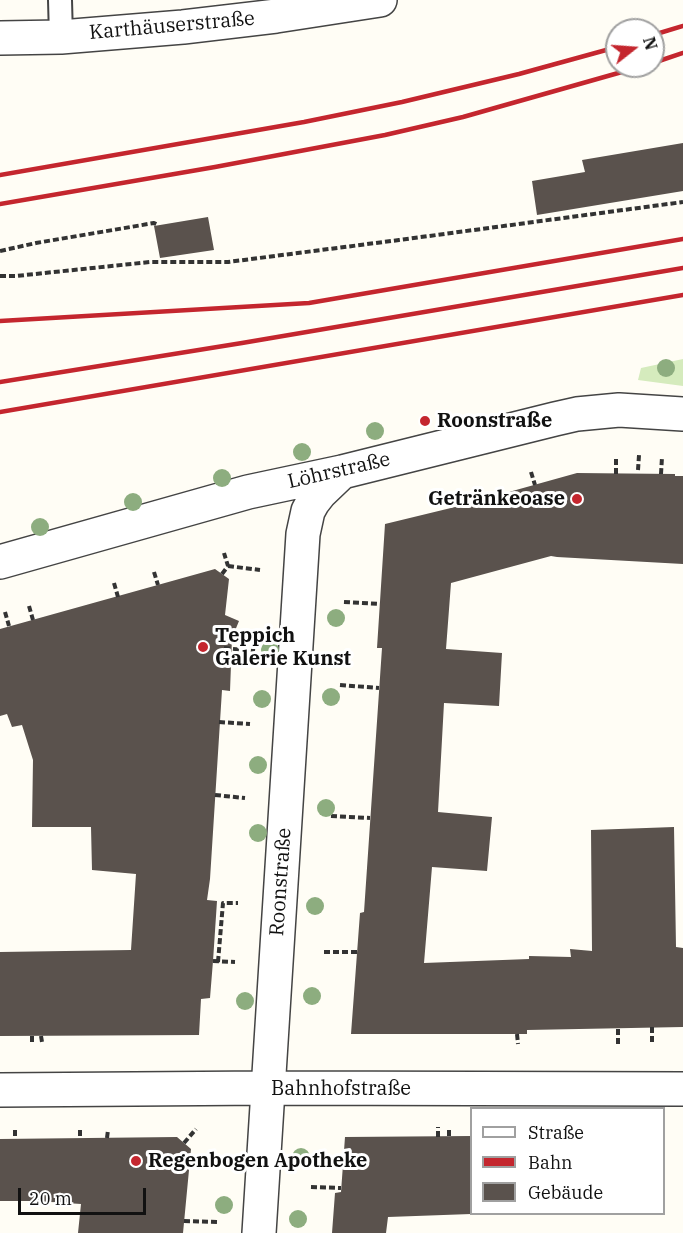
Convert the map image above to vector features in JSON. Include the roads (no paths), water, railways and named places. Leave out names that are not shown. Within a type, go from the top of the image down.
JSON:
[{"type":"street","name":"Karthäuserstraße","points":[[0,38],[62,37],[183,27],[380,0]]},
{"type":"street","name":"Löhrstraße","points":[[0,562],[256,490],[342,472],[577,414],[619,410],[683,414]]},
{"type":"street","name":"Roonstraße","points":[[259,1233],[303,534],[308,511],[313,502],[342,472]]},
{"type":"street","name":"Bahnhofstraße","points":[[0,1090],[683,1089]]},
{"type":"lane","points":[[60,0],[62,37]]},
{"type":"railway","points":[[665,31],[683,26]]},
{"type":"railway","points":[[0,175],[304,122],[402,102],[605,50]]},
{"type":"railway","points":[[665,59],[683,53]]},
{"type":"railway","points":[[0,204],[385,135],[463,117],[605,77]]},
{"type":"railway","points":[[0,321],[309,303],[683,239]]},
{"type":"railway","points":[[0,382],[683,268]]},
{"type":"railway","points":[[0,412],[683,295]]},
{"type":"place","name":"Roonstraße","points":[[425,421]]},
{"type":"place","name":"Getränkeoase","points":[[577,499]]},
{"type":"place","name":"Teppich Galerie Kunst","points":[[203,647]]},
{"type":"place","name":"Regenbogen Apotheke","points":[[136,1161]]}]
